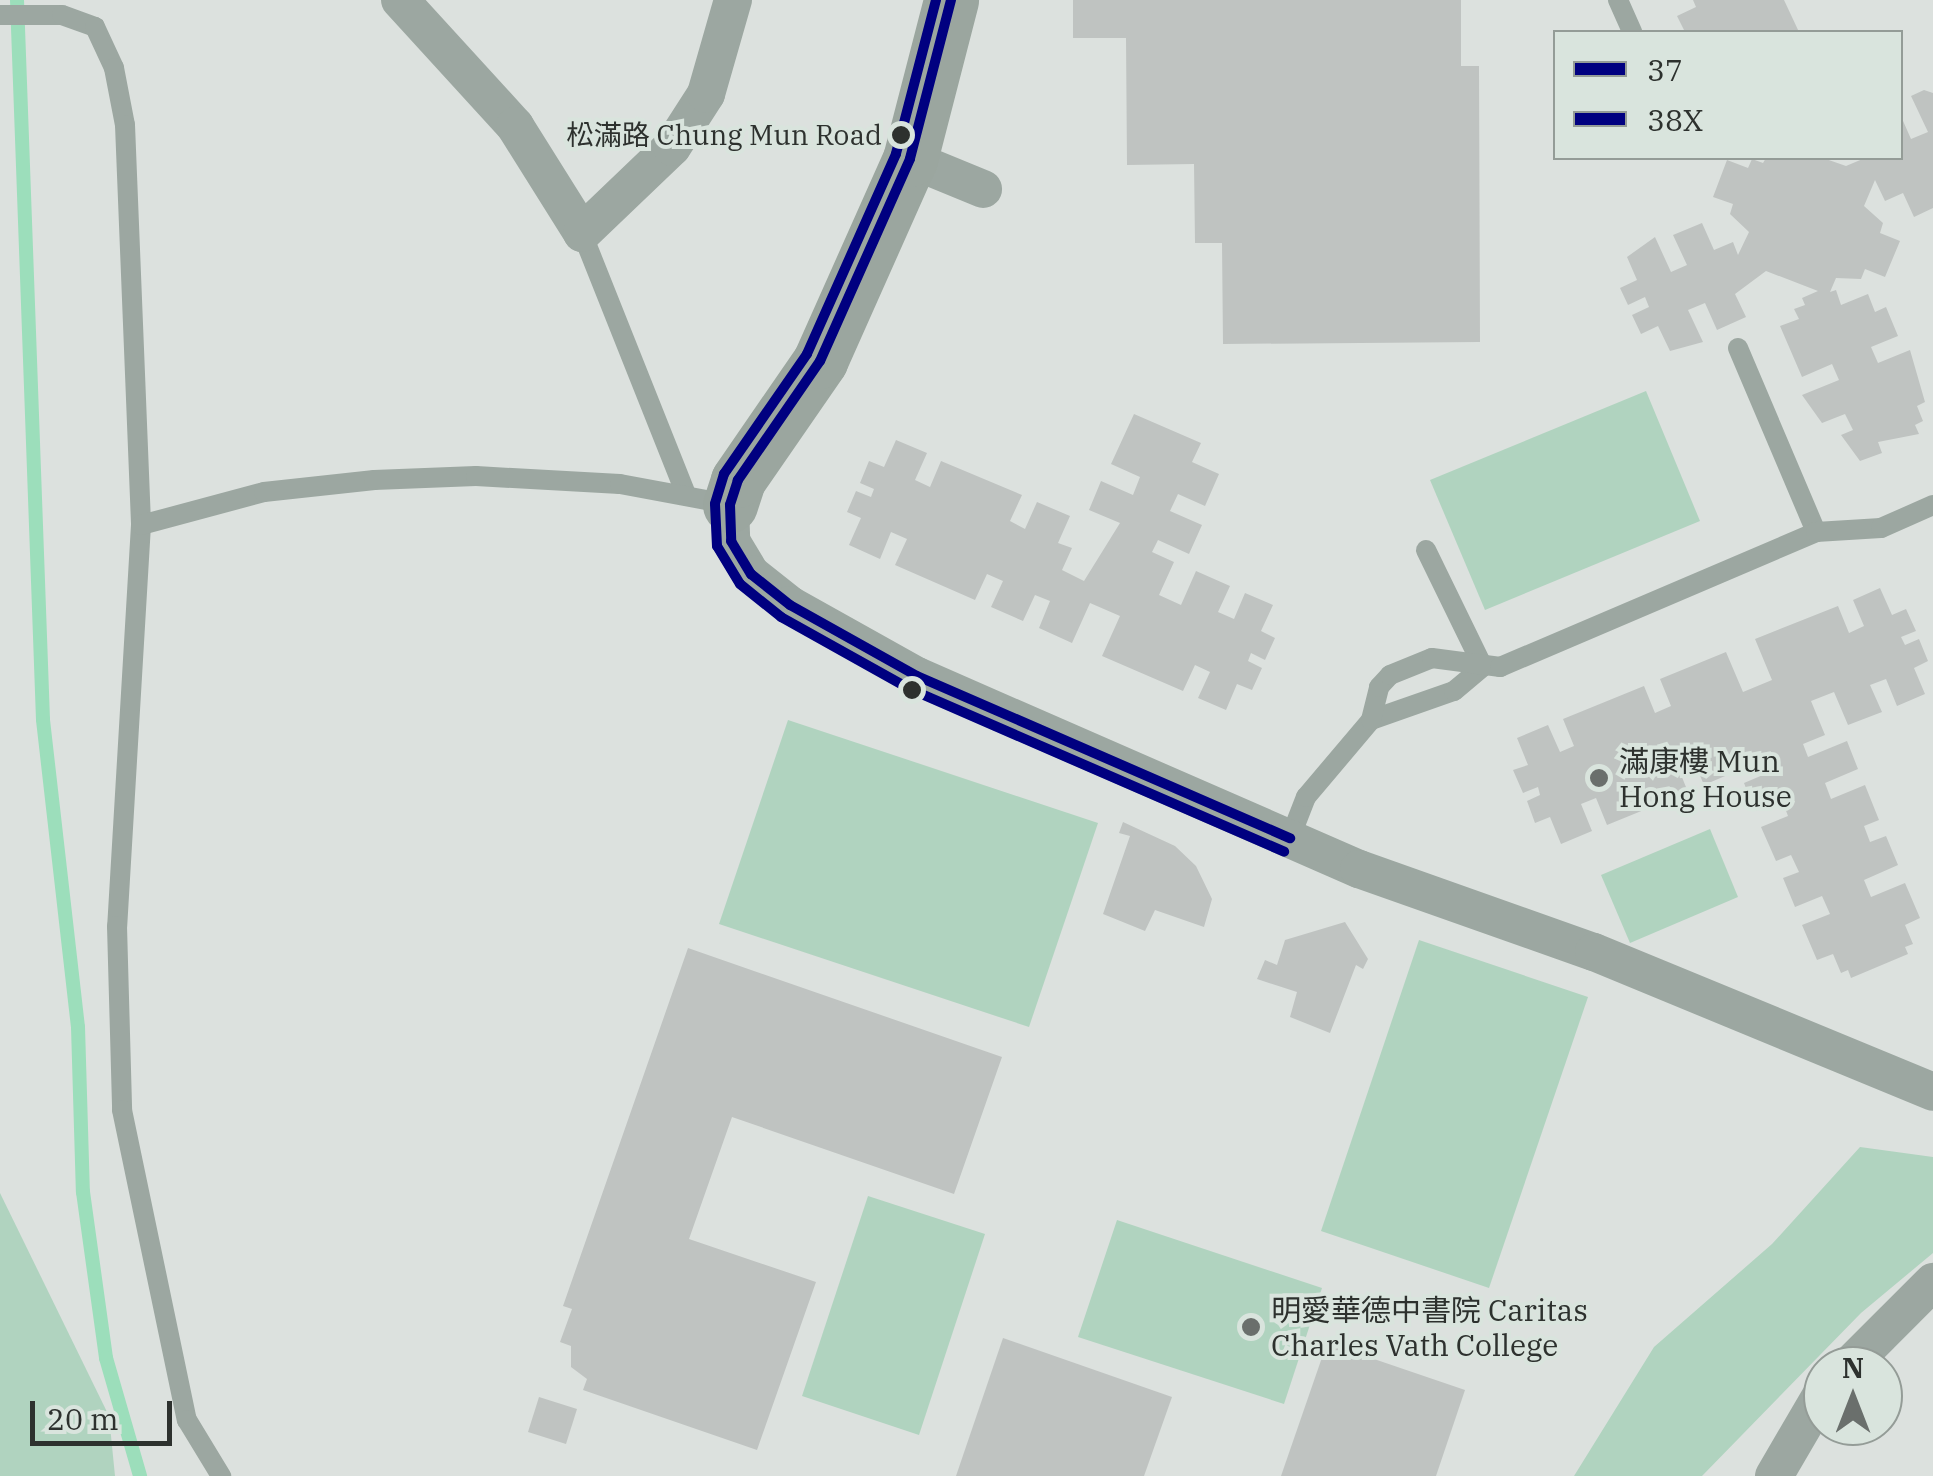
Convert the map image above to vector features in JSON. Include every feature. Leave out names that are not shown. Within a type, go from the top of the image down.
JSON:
[{"type":"street","points":[[400,0],[516,126],[582,233],[672,148],[706,94],[733,0]]},
{"type":"street","points":[[952,0],[910,158],[820,361],[738,480],[708,500],[751,574],[790,605],[917,676],[1290,838],[1594,952],[1933,1092]]},
{"type":"street","points":[[910,158],[984,189]]},
{"type":"street","points":[[1869,1346],[1933,1282]]},
{"type":"street","points":[[1774,1476],[1803,1426]]},
{"type":"lane","points":[[1618,0],[1631,30]]},
{"type":"lane","points":[[0,15],[80,17],[95,27],[114,68],[126,124],[141,526],[116,926],[122,1110],[187,1420],[221,1476]]},
{"type":"lane","points":[[582,233],[708,500]]},
{"type":"lane","points":[[1738,348],[1816,532]]},
{"type":"lane","points":[[141,526],[264,492],[374,480],[476,476],[708,500]]},
{"type":"lane","points":[[1290,838],[1306,797],[1371,720],[1378,688],[1390,675],[1432,658],[1454,657],[1483,667],[1500,667],[1816,532],[1881,528],[1933,505]]},
{"type":"lane","points":[[1426,550],[1483,667]]},
{"type":"lane","points":[[1371,720],[1454,692],[1483,667]]},
{"type":"green space","points":[[1646,391],[1700,521],[1485,610],[1430,480]]},
{"type":"green space","points":[[788,720],[1098,823],[1029,1027],[719,924]]},
{"type":"green space","points":[[1710,829],[1738,897],[1630,943],[1601,875]]},
{"type":"green space","points":[[1419,940],[1588,997],[1489,1288],[1321,1231]]},
{"type":"green space","points":[[1860,1147],[1933,1157],[1933,1253],[1861,1313],[1829,1346],[1803,1346],[1803,1372],[1702,1476],[1574,1476],[1654,1347],[1772,1244]]},
{"type":"green space","points":[[0,1193],[109,1416],[115,1476],[0,1476]]},
{"type":"green space","points":[[868,1196],[985,1234],[919,1435],[802,1396]]},
{"type":"green space","points":[[1117,1220],[1322,1288],[1284,1404],[1078,1337]]},
{"type":"building","points":[[1073,0],[1461,0],[1461,66],[1479,66],[1480,342],[1223,344],[1222,243],[1195,243],[1194,164],[1127,165],[1126,38],[1073,38]]},
{"type":"building","points":[[1693,0],[1784,0],[1798,30],[1684,30],[1677,16],[1696,7]]},
{"type":"building","points":[[1924,90],[1933,93],[1933,208],[1914,217],[1903,193],[1885,201],[1875,180],[1864,206],[1883,223],[1880,233],[1900,241],[1885,277],[1865,269],[1861,279],[1836,278],[1830,292],[1836,290],[1841,305],[1868,294],[1875,312],[1886,307],[1898,336],[1871,347],[1878,363],[1910,350],[1925,402],[1917,406],[1923,421],[1915,425],[1919,434],[1878,442],[1882,453],[1860,461],[1841,435],[1853,430],[1845,414],[1822,423],[1802,395],[1839,380],[1832,364],[1802,377],[1780,326],[1799,319],[1794,309],[1805,305],[1802,298],[1818,291],[1766,271],[1735,294],[1746,317],[1717,330],[1705,303],[1688,310],[1703,342],[1670,351],[1658,326],[1641,334],[1632,315],[1649,307],[1645,297],[1628,305],[1620,288],[1637,280],[1627,257],[1655,237],[1671,272],[1687,265],[1673,235],[1702,223],[1714,250],[1733,242],[1738,255],[1749,232],[1730,214],[1733,204],[1713,197],[1727,160],[1748,168],[1752,160],[1763,163],[1829,160],[1846,166],[1860,160],[1903,160],[1903,121],[1911,139],[1928,132],[1911,96]]},
{"type":"building","points":[[1134,414],[1201,443],[1192,462],[1219,474],[1205,506],[1178,494],[1170,511],[1202,525],[1189,554],[1158,540],[1152,552],[1174,562],[1159,595],[1181,605],[1196,571],[1230,586],[1218,612],[1234,619],[1245,593],[1273,605],[1261,631],[1275,638],[1265,660],[1251,653],[1248,661],[1262,668],[1252,690],[1237,684],[1226,710],[1198,698],[1210,672],[1195,665],[1183,691],[1102,656],[1120,616],[1090,603],[1072,643],[1039,628],[1050,601],[1035,595],[1023,621],[991,607],[1003,581],[987,574],[975,600],[895,565],[907,539],[891,532],[880,559],[849,545],[861,518],[847,512],[856,491],[871,497],[874,489],[860,483],[869,461],[884,467],[896,440],[927,453],[915,480],[930,487],[941,461],[1022,495],[1010,521],[1025,529],[1037,502],[1070,516],[1058,543],[1072,548],[1062,570],[1084,581],[1120,523],[1089,510],[1101,481],[1133,495],[1140,477],[1111,464]]},
{"type":"building","name":"滿康樓 Mun Hong House","points":[[1880,588],[1892,615],[1906,609],[1916,631],[1901,637],[1905,645],[1919,639],[1928,661],[1914,668],[1925,694],[1897,706],[1886,679],[1870,685],[1882,712],[1848,725],[1834,692],[1811,701],[1825,735],[1803,744],[1808,757],[1847,741],[1858,769],[1825,783],[1831,799],[1865,785],[1879,820],[1864,826],[1870,842],[1886,836],[1898,865],[1864,880],[1871,897],[1905,883],[1920,918],[1905,925],[1913,944],[1905,947],[1908,954],[1851,978],[1848,970],[1841,973],[1833,954],[1817,960],[1802,925],[1830,914],[1822,896],[1795,907],[1783,878],[1799,872],[1791,855],[1776,861],[1761,827],[1788,816],[1782,800],[1755,811],[1744,783],[1770,772],[1765,759],[1704,785],[1693,759],[1677,765],[1688,792],[1607,825],[1596,798],[1581,804],[1592,831],[1561,844],[1550,817],[1535,823],[1527,801],[1540,795],[1538,787],[1523,793],[1513,770],[1528,765],[1517,738],[1548,725],[1560,752],[1574,746],[1563,719],[1644,686],[1655,713],[1671,706],[1660,679],[1726,652],[1743,692],[1772,680],[1755,639],[1838,606],[1849,633],[1864,626],[1853,600]]},
{"type":"building","points":[[1123,822],[1175,846],[1196,866],[1212,899],[1204,927],[1155,910],[1145,931],[1103,914],[1130,836],[1119,833]]},
{"type":"building","points":[[1345,922],[1368,959],[1363,969],[1356,965],[1330,1033],[1290,1017],[1297,992],[1257,979],[1265,960],[1277,965],[1285,940]]},
{"type":"building","points":[[688,948],[1002,1057],[954,1194],[732,1117],[689,1239],[816,1282],[757,1450],[583,1390],[587,1379],[571,1367],[571,1346],[560,1342],[572,1309],[563,1306]]},
{"type":"building","points":[[1003,1338],[1172,1397],[1144,1476],[956,1476]]},
{"type":"building","points":[[1327,1343],[1465,1390],[1436,1476],[1281,1476]]},
{"type":"building","points":[[539,1397],[577,1409],[566,1444],[528,1432]]},
{"type":"waterway","points":[[17,0],[43,720],[78,1027],[83,1192],[106,1358],[140,1476]]},
{"type":"transit line","name":"38X","points":[[936,0],[896,154],[807,354],[724,474],[715,504],[717,546],[740,584],[781,617],[910,689],[1284,852]]},
{"type":"transit line","name":"37","points":[[951,0],[910,159],[820,361],[738,480],[730,505],[731,541],[751,574],[790,605],[917,676],[1290,838]]},
{"type":"place","name":"松滿路 Chung Mun Road","points":[[901,135]]},
{"type":"place","name":"滿康樓 Mun Hong House","points":[[1599,778]]},
{"type":"place","name":"明愛華德中書院 Caritas Charles Vath College","points":[[1251,1327]]}]
